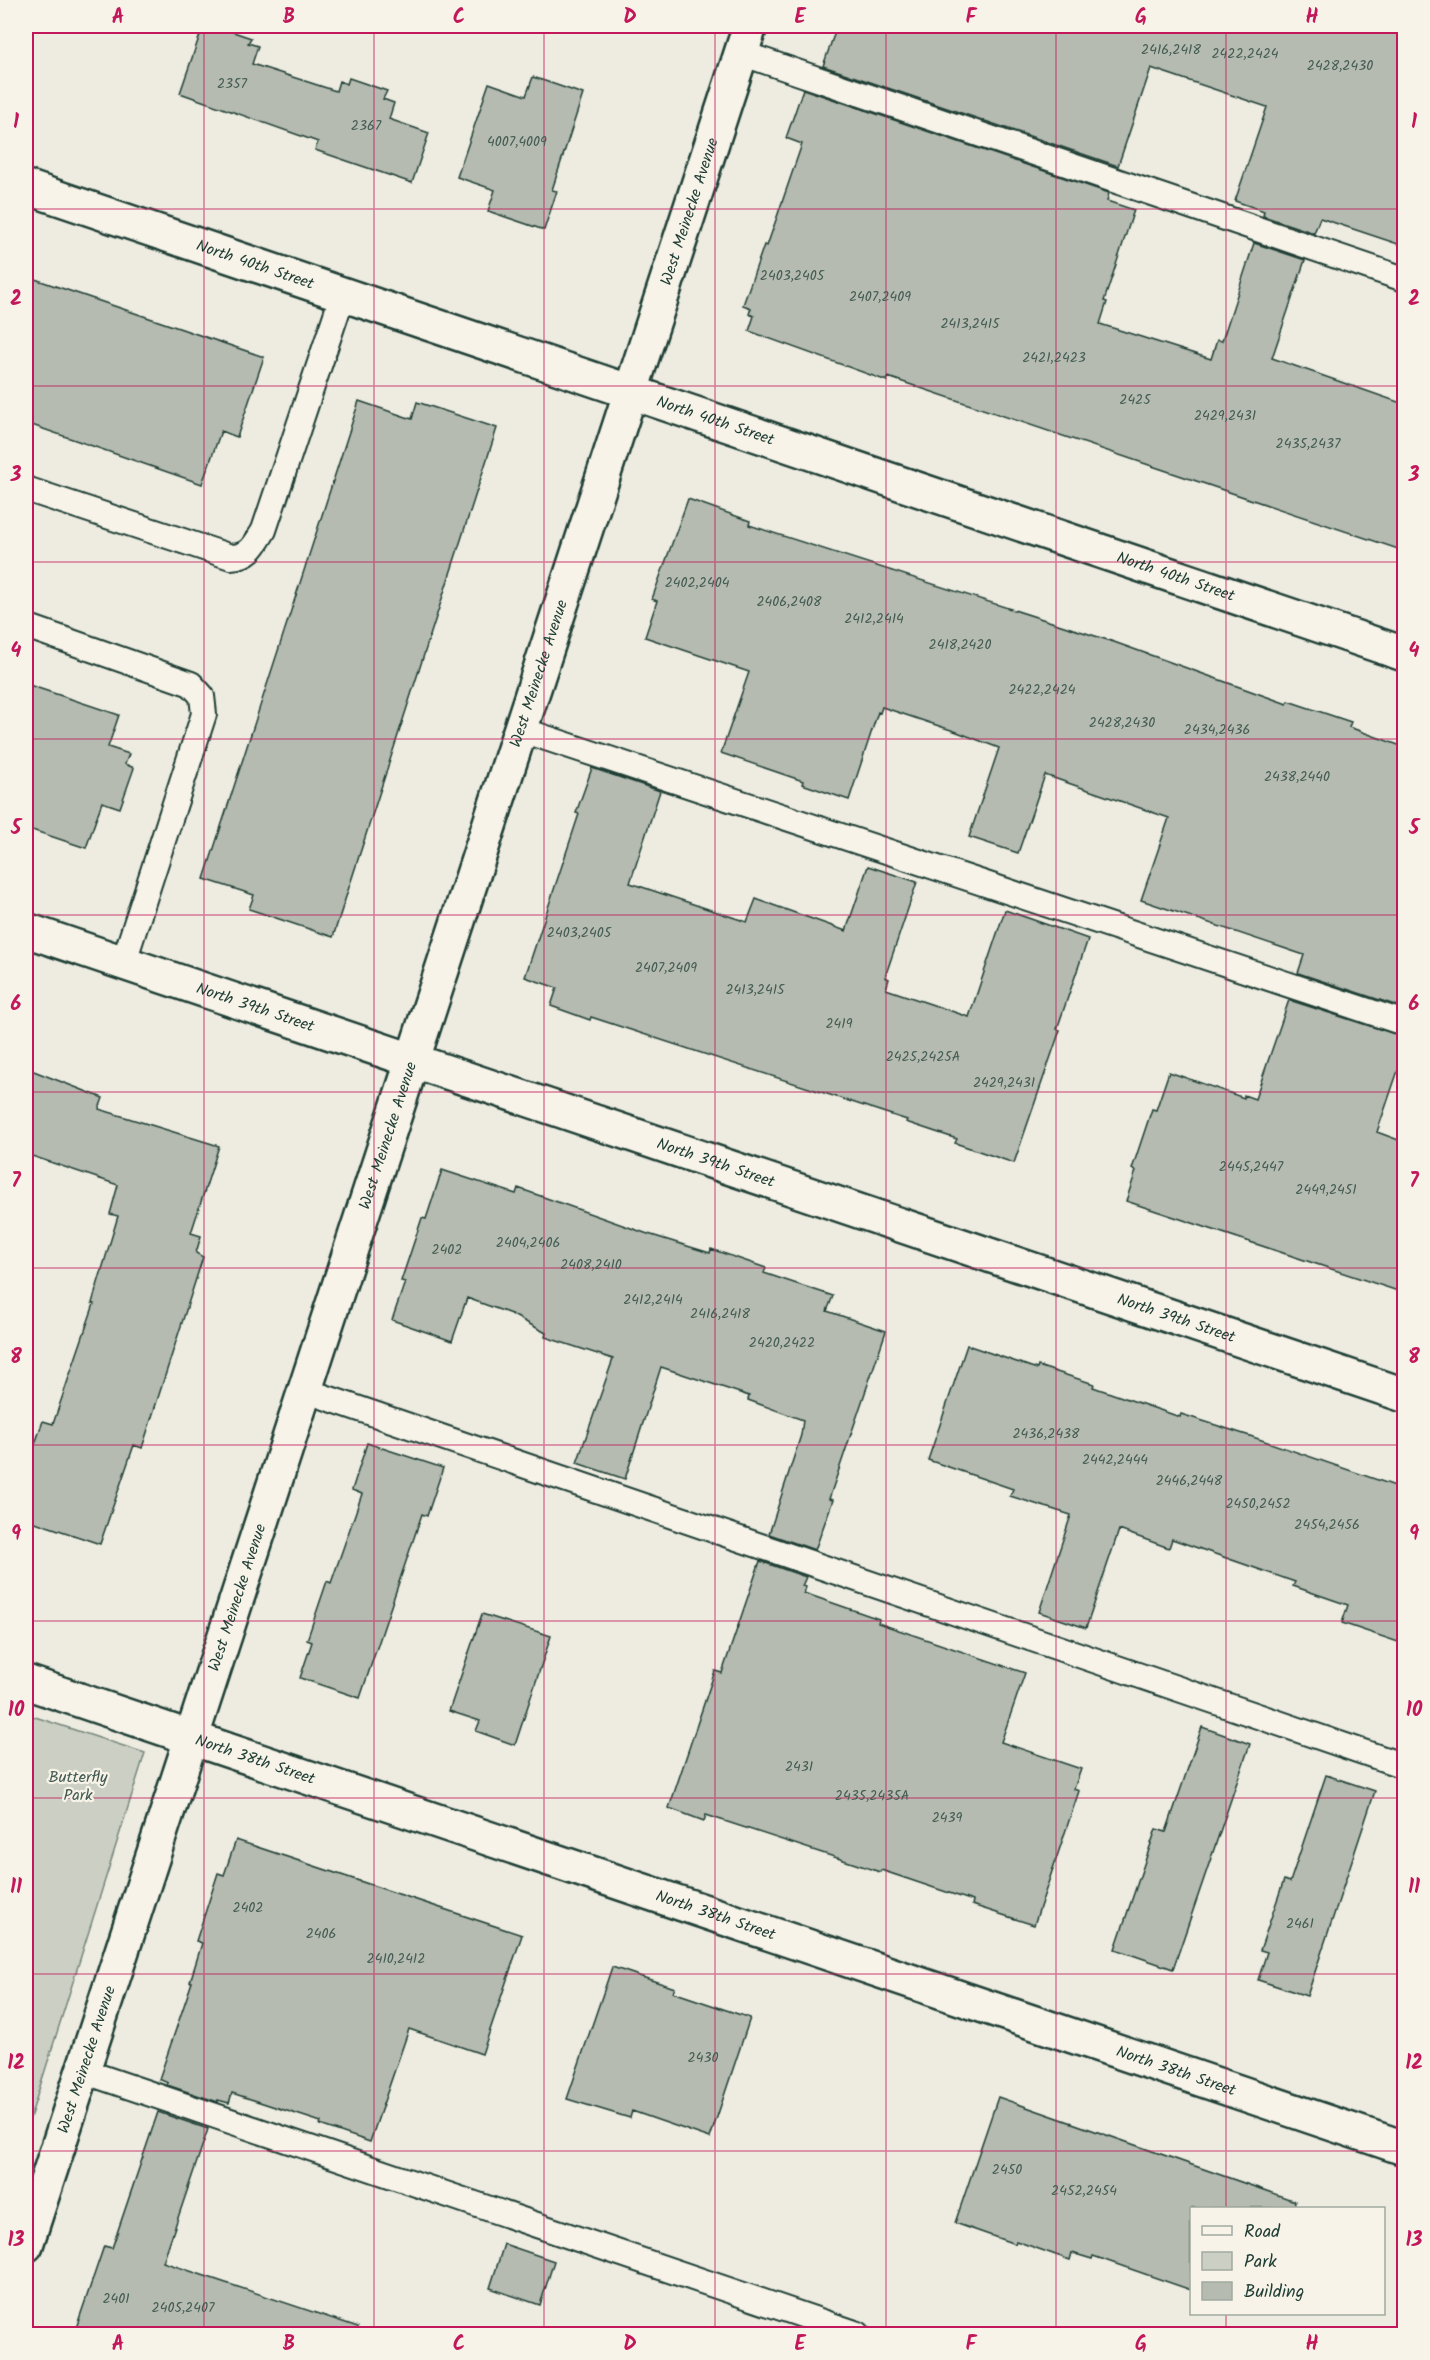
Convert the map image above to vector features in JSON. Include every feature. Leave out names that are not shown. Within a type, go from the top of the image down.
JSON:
[{"type":"street","name":"West Meinecke Avenue","points":[[26,2245],[745,39]]},
{"type":"street","name":"North 40th Street","points":[[26,187],[1404,654]]},
{"type":"street","name":"North 39th Street","points":[[26,930],[411,1062],[1404,1395]]},
{"type":"street","name":"North 38th Street","points":[[26,1682],[1404,2148]]},
{"type":"lane","points":[[745,39],[1404,279]]},
{"type":"lane","points":[[26,489],[231,557],[242,556],[254,549],[264,530],[343,294]]},
{"type":"lane","points":[[26,626],[191,684],[202,696],[204,714],[123,964]]},
{"type":"lane","points":[[519,729],[1404,1023]]},
{"type":"lane","points":[[304,1390],[1404,1766]]},
{"type":"lane","points":[[82,2071],[858,2334]]},
{"type":"green space","name":"Butterfly Park","points":[[26,1714],[145,1753],[26,2131]]},
{"type":"building","points":[[203,26],[216,26],[251,38],[248,43],[258,46],[252,64],[336,91],[339,81],[347,84],[349,78],[387,91],[383,99],[394,103],[389,119],[429,133],[412,183],[315,150],[318,142],[180,93]]},
{"type":"building","points":[[837,26],[1404,26],[1404,246],[1320,218],[1314,233],[1263,216],[1264,211],[1235,201],[1267,107],[1151,68],[1118,166],[823,66]]},
{"type":"building","points":[[533,77],[583,94],[552,190],[557,191],[544,230],[488,211],[495,190],[457,177],[489,83],[526,96]]},
{"type":"building","points":[[803,89],[1109,193],[1107,201],[1134,210],[1104,301],[1107,302],[1100,324],[1211,359],[1217,340],[1222,341],[1254,243],[1305,260],[1272,358],[1404,404],[1404,551],[888,377],[887,381],[749,331],[754,316],[749,314],[751,308],[743,305],[764,245],[767,246],[802,144],[786,138]]},
{"type":"building","points":[[26,276],[264,357],[237,437],[221,431],[202,484],[26,423]]},
{"type":"building","points":[[359,401],[412,419],[417,402],[497,428],[333,937],[249,909],[254,895],[204,879]]},
{"type":"building","points":[[688,499],[750,521],[749,525],[1114,642],[1287,704],[1288,701],[1351,722],[1349,727],[1404,747],[1404,1008],[1298,973],[1304,955],[1141,900],[1169,818],[1045,775],[1018,853],[969,837],[999,748],[957,732],[882,707],[880,713],[878,712],[849,800],[802,784],[803,781],[721,753],[749,672],[645,637],[657,601],[652,599]]},
{"type":"building","points":[[26,684],[119,715],[108,747],[129,754],[125,764],[134,768],[120,808],[102,802],[86,848],[26,828]]},
{"type":"building","points":[[592,768],[660,791],[630,883],[747,922],[756,899],[846,931],[868,866],[917,882],[885,977],[889,979],[886,989],[969,1017],[1005,910],[1088,939],[1057,1029],[1060,1030],[1014,1163],[955,1143],[957,1139],[906,1122],[907,1120],[551,1006],[557,988],[525,977]]},
{"type":"building","points":[[1289,1000],[1404,1037],[1404,1053],[1377,1132],[1404,1142],[1404,1293],[1126,1201],[1136,1171],[1132,1169],[1152,1109],[1156,1110],[1169,1072],[1244,1098],[1244,1095],[1255,1099]]},
{"type":"building","points":[[26,1068],[103,1098],[99,1109],[219,1146],[191,1233],[201,1236],[196,1253],[203,1257],[142,1448],[134,1445],[100,1544],[26,1519],[26,1470],[43,1421],[53,1424],[94,1304],[92,1303],[118,1216],[110,1214],[118,1185],[26,1154]]},
{"type":"building","points":[[442,1170],[516,1194],[518,1188],[645,1233],[710,1253],[711,1249],[766,1268],[764,1273],[833,1296],[827,1311],[886,1331],[829,1499],[833,1500],[815,1550],[769,1534],[801,1435],[803,1420],[748,1400],[749,1396],[661,1367],[625,1479],[577,1463],[613,1359],[545,1337],[546,1333],[511,1314],[467,1298],[452,1341],[392,1320],[405,1282],[401,1281],[422,1218],[426,1219]]},
{"type":"building","points":[[967,1345],[1037,1369],[1038,1366],[1094,1384],[1093,1387],[1180,1417],[1181,1414],[1250,1436],[1404,1489],[1404,1644],[1342,1623],[1348,1605],[1293,1586],[1295,1582],[1172,1539],[1169,1548],[1119,1530],[1086,1628],[1039,1612],[1071,1515],[1010,1496],[1013,1489],[928,1460]]},
{"type":"building","points":[[367,1443],[443,1468],[427,1516],[422,1514],[360,1698],[300,1678],[312,1642],[307,1640],[327,1581],[331,1583],[362,1494],[352,1490]]},
{"type":"building","points":[[760,1561],[806,1577],[802,1586],[806,1587],[804,1593],[879,1619],[878,1623],[1025,1673],[1001,1742],[1081,1769],[1074,1789],[1079,1791],[1034,1925],[972,1905],[973,1901],[881,1870],[880,1872],[706,1815],[704,1821],[669,1808],[715,1671],[722,1673]]},
{"type":"building","points":[[482,1614],[551,1636],[515,1745],[476,1731],[480,1721],[449,1711]]},
{"type":"building","points":[[1202,1727],[1250,1744],[1173,1969],[1115,1949],[1156,1829],[1166,1832]]},
{"type":"building","points":[[1326,1775],[1375,1791],[1307,1996],[1258,1980],[1267,1952],[1260,1950],[1284,1880],[1290,1882]]},
{"type":"building","points":[[236,1840],[522,1935],[482,2054],[409,2029],[370,2142],[320,2125],[321,2122],[232,2093],[229,2103],[218,2100],[218,2102],[167,2085],[168,2083],[159,2079],[192,1982],[190,1982],[202,1943],[196,1941],[218,1873],[224,1875]]},
{"type":"building","points":[[612,1967],[675,1988],[673,1992],[750,2018],[710,2138],[632,2111],[630,2118],[567,2099]]},
{"type":"building","points":[[998,2097],[1295,2201],[1294,2207],[1190,2207],[1190,2290],[1093,2256],[1092,2259],[1072,2253],[1070,2260],[955,2223]]},
{"type":"building","points":[[158,2112],[208,2129],[163,2262],[358,2327],[357,2334],[74,2334],[104,2246],[112,2248]]},
{"type":"building","points":[[504,2244],[554,2261],[540,2305],[490,2288]]}]
